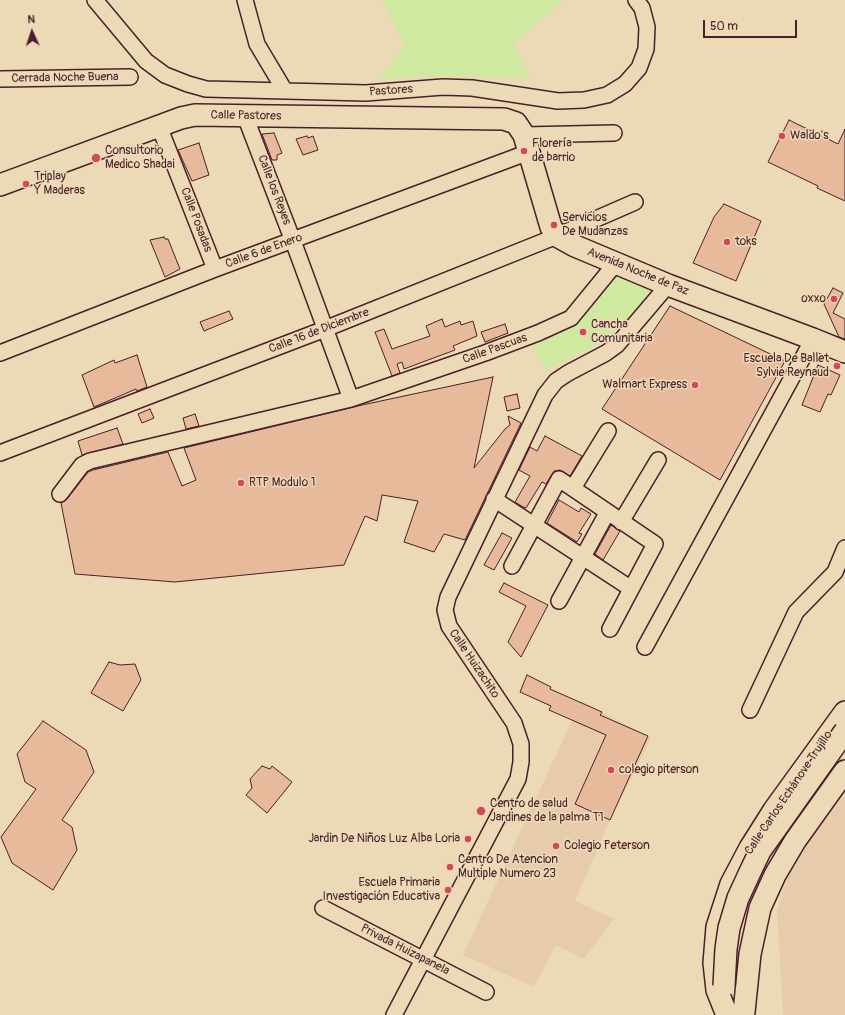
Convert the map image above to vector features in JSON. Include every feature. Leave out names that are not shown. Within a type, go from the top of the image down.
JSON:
[{"type":"street","name":"Pastores","points":[[95,0],[146,61],[165,75],[206,89],[366,93],[443,87],[472,88],[558,101],[584,100],[607,95],[625,84],[640,68],[646,49],[647,27],[642,8],[636,0]]},
{"type":"street","points":[[245,0],[257,44],[285,91]]},
{"type":"street","name":"Cerrada Noche Buena","points":[[0,80],[130,77]]},
{"type":"street","name":"Calle Pastores","points":[[0,185],[159,126],[195,116],[504,119],[516,123],[527,143]]},
{"type":"street","name":"Calle los Reyes","points":[[245,116],[293,240],[351,399]]},
{"type":"street","name":"Calle Posadas","points":[[159,126],[215,269]]},
{"type":"street","name":"Calle 6 de Enero","points":[[0,354],[215,269],[293,240],[527,143],[614,133]]},
{"type":"street","points":[[527,143],[551,227],[557,236]]},
{"type":"street","name":"Calle 16 de Diciembre","points":[[0,453],[325,329],[557,236],[635,202]]},
{"type":"street","name":"Avenida Noche de Paz","points":[[557,236],[575,246],[668,285],[813,338],[845,352]]},
{"type":"street","name":"Calle Pascuas","points":[[60,494],[82,465],[90,461],[351,399],[485,353],[571,318],[616,263]]},
{"type":"street","name":"Calle Huizachito","points":[[394,1015],[518,779],[521,762],[521,744],[514,724],[449,626],[445,610],[448,597],[494,498],[545,395],[556,381],[617,346],[668,285]]},
{"type":"street","points":[[645,647],[813,338]]},
{"type":"street","points":[[573,488],[608,431]]},
{"type":"street","points":[[621,522],[658,460]]},
{"type":"street","points":[[512,566],[559,478],[607,513],[655,544],[610,628]]},
{"type":"street","points":[[494,498],[583,558],[628,593]]},
{"type":"street","points":[[559,601],[607,513]]},
{"type":"street","points":[[750,710],[796,612],[835,572],[845,548]]},
{"type":"street","name":"Calle Carlos Echánove Trujillo","points":[[736,1014],[717,990],[714,963],[717,927],[731,884],[750,848],[809,761],[845,712]]},
{"type":"street","name":"Calle Carlos Echánove Trujillo","points":[[736,1014],[726,949],[729,928],[738,898],[760,851],[845,731]]},
{"type":"street","name":"Calle Carlos Echánove Trujillo","points":[[731,986],[738,964],[742,926],[760,874],[809,797],[845,748]]},
{"type":"street","points":[[809,761],[817,774],[827,780],[842,776]]},
{"type":"street","points":[[736,1014],[760,908],[774,874],[795,841],[842,776]]},
{"type":"street","name":"Privada Huizapanela","points":[[323,908],[486,992]]},
{"type":"shaded area","name":"Colegio Peterson","points":[[581,701],[651,738],[610,820],[575,901],[614,919],[584,959],[556,945],[534,987],[463,955]]},
{"type":"shaded area","points":[[845,795],[845,1015],[783,1015],[777,911],[792,862]]},
{"type":"green space","points":[[382,0],[564,0],[514,43],[530,78],[435,76],[378,79],[405,47]]},
{"type":"green space","name":"Cancha Comunitaria","points":[[613,271],[657,292],[599,344],[546,370],[531,345],[575,320]]},
{"type":"building","points":[[789,120],[838,144],[845,129],[845,201],[768,162]]},
{"type":"building","points":[[274,133],[282,153],[277,155],[277,160],[272,160],[262,134]]},
{"type":"building","points":[[307,136],[308,138],[313,136],[318,150],[303,155],[296,139]]},
{"type":"building","points":[[199,143],[209,175],[192,181],[178,150]]},
{"type":"building","name":"toks","points":[[724,204],[761,221],[736,281],[693,263],[714,217]]},
{"type":"building","points":[[164,237],[165,239],[168,239],[180,269],[165,277],[150,240]]},
{"type":"building","points":[[833,288],[843,293],[833,313],[845,319],[845,339],[839,337],[824,304]]},
{"type":"building","name":"Walmart Express","points":[[670,306],[785,361],[720,480],[602,409]]},
{"type":"building","points":[[229,311],[233,319],[204,331],[200,322]]},
{"type":"building","points":[[442,319],[445,327],[460,321],[461,325],[473,321],[477,336],[453,346],[455,350],[404,369],[402,362],[397,364],[400,373],[392,376],[375,332],[384,329],[392,349],[430,336],[426,326]]},
{"type":"building","points":[[505,324],[508,333],[485,342],[481,332]]},
{"type":"building","points":[[137,355],[147,387],[137,391],[136,389],[94,407],[82,375],[114,360],[115,363]]},
{"type":"building","points":[[818,365],[840,375],[831,395],[828,394],[820,412],[802,405]]},
{"type":"building","name":"RTP Modulo 1","points":[[493,377],[474,468],[505,429],[510,425],[508,416],[521,423],[465,540],[444,534],[434,552],[404,542],[418,501],[382,495],[377,521],[365,516],[344,565],[175,582],[75,574],[61,503],[67,499],[88,472],[168,452],[182,486],[196,480],[184,448],[362,405]]},
{"type":"building","points":[[517,394],[520,408],[507,411],[504,397]]},
{"type":"building","points":[[150,409],[154,418],[142,423],[138,414]]},
{"type":"building","points":[[195,414],[199,426],[186,429],[183,418]]},
{"type":"building","points":[[117,428],[123,444],[82,455],[78,441]]},
{"type":"building","points":[[545,436],[582,456],[570,476],[560,470],[554,471],[546,484],[542,482],[526,508],[515,502],[530,476],[519,470],[530,447],[537,451]]},
{"type":"building","points":[[559,500],[579,512],[581,508],[591,514],[579,533],[582,534],[577,542],[547,523]]},
{"type":"building","points":[[611,525],[620,531],[603,560],[595,554]]},
{"type":"building","points":[[502,533],[512,538],[494,570],[484,565]]},
{"type":"building","points":[[504,583],[548,605],[521,657],[508,642],[526,606],[499,592]]},
{"type":"building","points":[[109,662],[120,665],[135,664],[141,680],[123,711],[91,693]]},
{"type":"building","name":"colegio piterson","points":[[527,675],[551,687],[550,689],[602,712],[600,715],[648,736],[610,820],[575,804],[606,735],[549,710],[551,706],[520,692]]},
{"type":"building","points":[[43,721],[86,750],[94,772],[62,820],[72,827],[77,850],[53,890],[12,863],[1,837],[36,789],[25,782],[17,754]]},
{"type":"building","points":[[262,766],[270,769],[272,766],[292,782],[267,813],[246,795],[252,788],[250,779]]},
{"type":"place","name":"Waldo's","points":[[782,136]]},
{"type":"place","name":"Florería de barrio","points":[[524,151]]},
{"type":"place","name":"Consultorio Medico Shadai","points":[[96,158]]},
{"type":"place","name":"Triplay Y Maderas","points":[[26,184]]},
{"type":"place","name":"Servicios De Mudanzas","points":[[554,225]]},
{"type":"place","name":"toks","points":[[727,242]]},
{"type":"place","name":"oxxo","points":[[834,299]]},
{"type":"place","name":"Cancha Comunitaria","points":[[583,332]]},
{"type":"place","name":"Escuela De Ballet Sylvie Reynaud","points":[[837,366]]},
{"type":"place","name":"Walmart Express","points":[[695,385]]},
{"type":"place","name":"RTP Modulo 1","points":[[241,483]]},
{"type":"place","name":"colegio piterson","points":[[611,770]]},
{"type":"place","name":"Centro de salud Jardines de la palma T1","points":[[481,811]]},
{"type":"place","name":"Jardin De Niños Luz Alba Loria","points":[[468,839]]},
{"type":"place","name":"Colegio Peterson","points":[[556,846]]},
{"type":"place","name":"Centro De Atencion Multiple Numero 23","points":[[450,867]]},
{"type":"place","name":"Escuela Primaria Investigación Educativa","points":[[448,890]]}]
